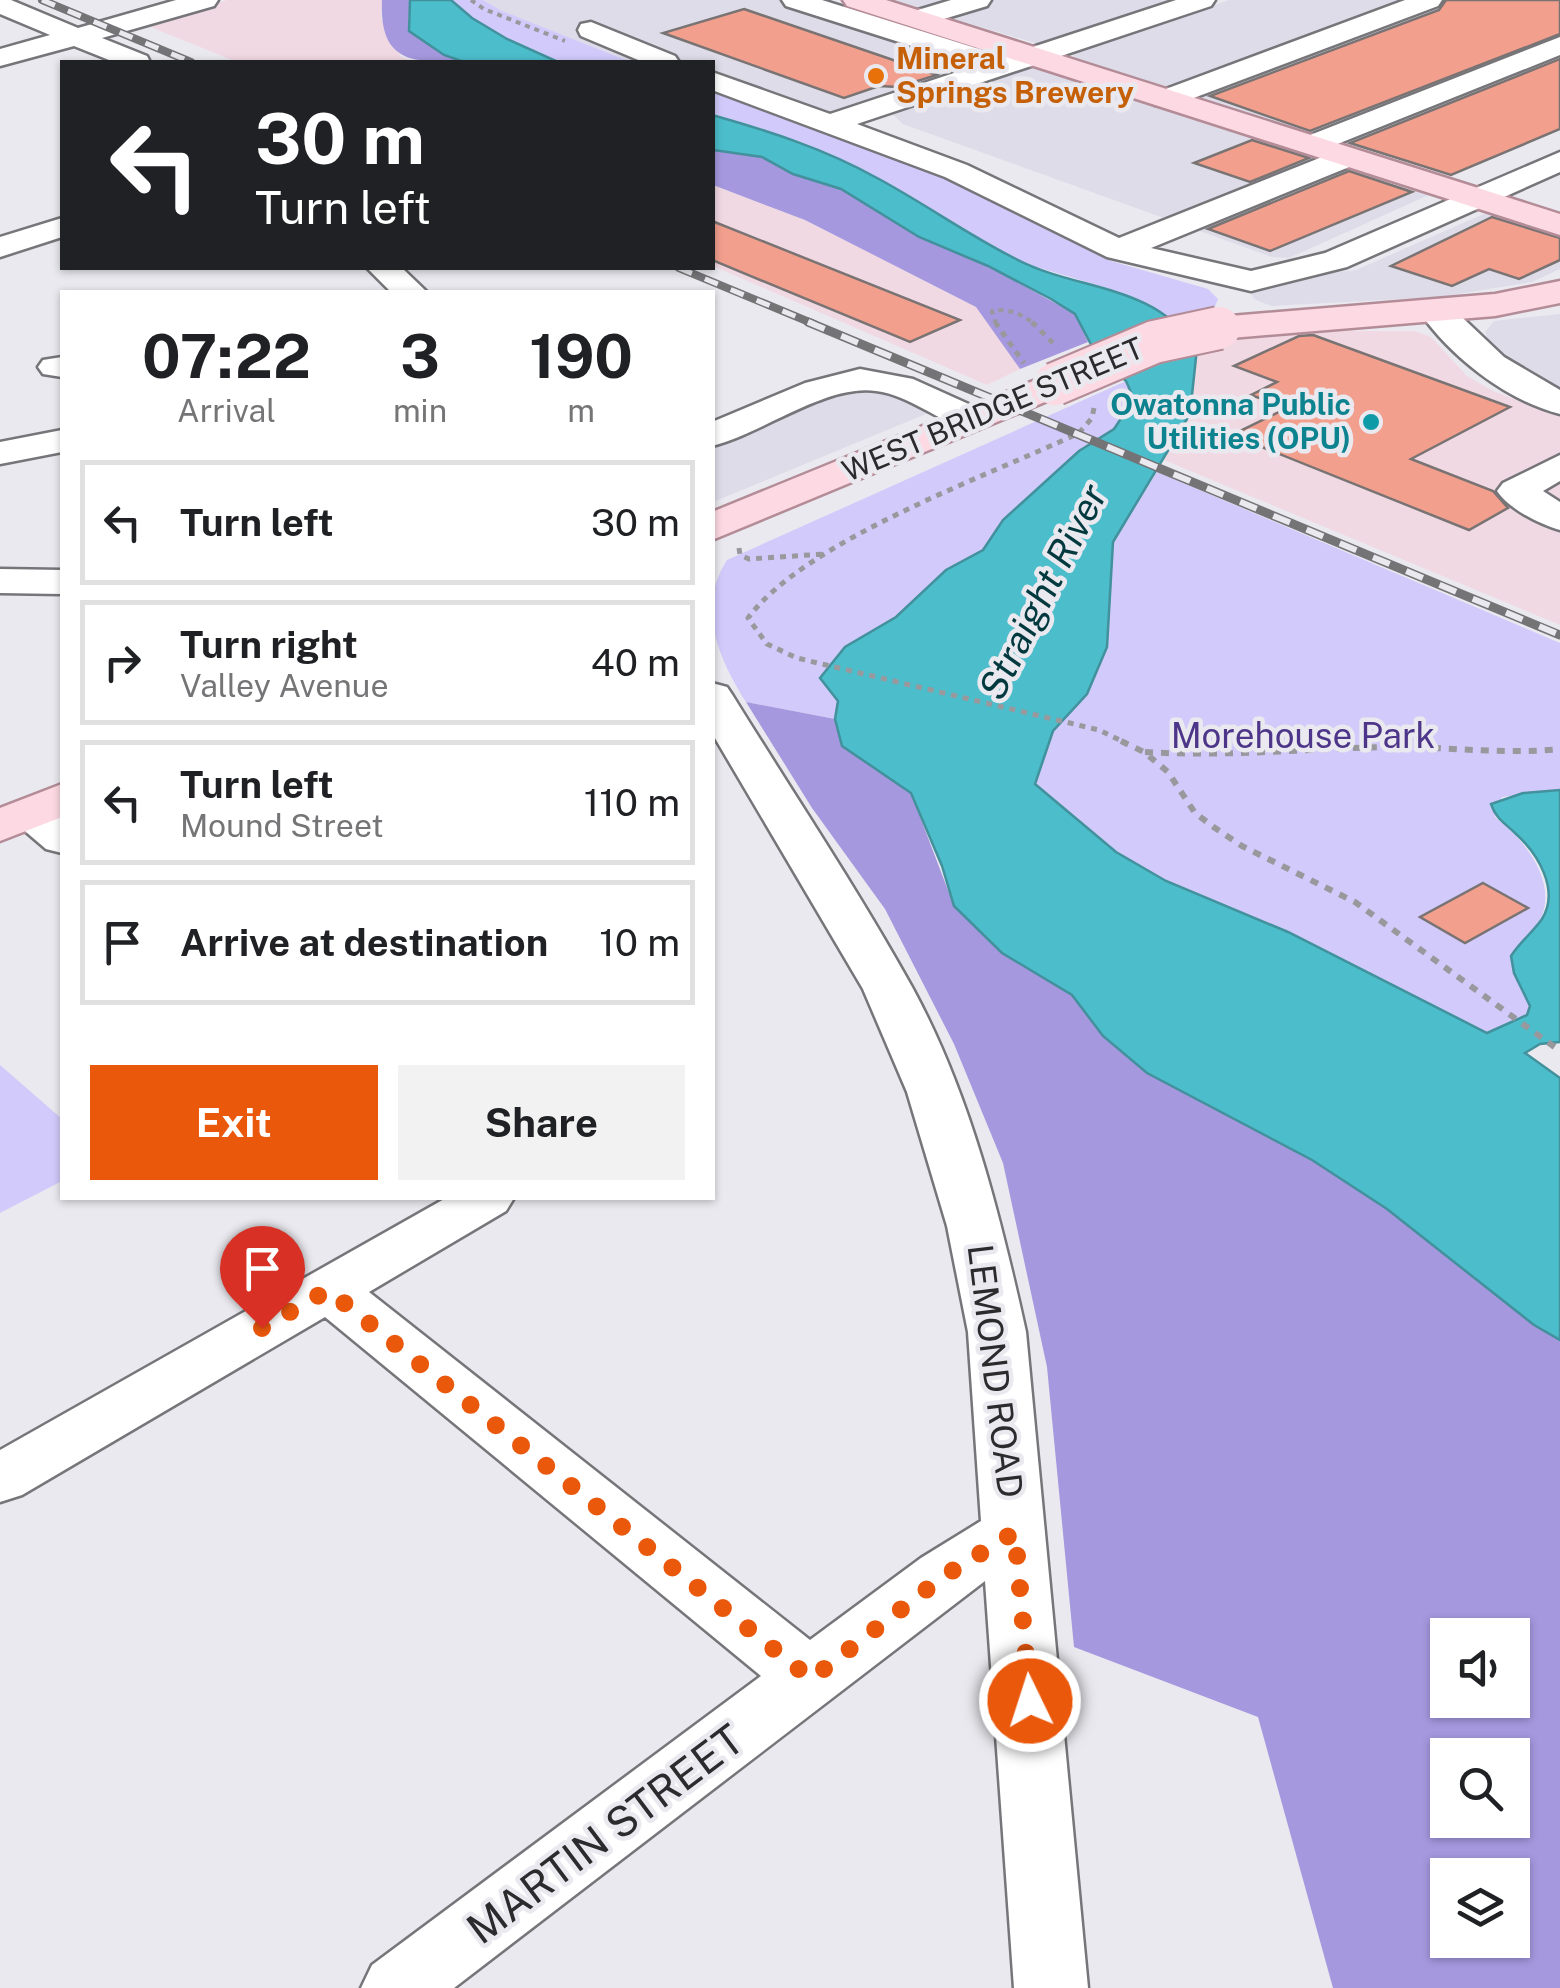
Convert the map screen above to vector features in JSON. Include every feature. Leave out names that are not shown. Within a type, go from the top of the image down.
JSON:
[{"type":"main road","points":[[857,0],[1560,225]]},
{"type":"main road","name":"WEST BRIDGE STREET","points":[[726,538],[1060,376],[1154,342],[1261,322],[1494,306],[1560,292]]},
{"type":"street","points":[[0,58],[205,0]]},
{"type":"street","points":[[792,0],[976,57],[980,62],[976,74]]},
{"type":"street","points":[[917,19],[978,0]]},
{"type":"street","points":[[828,124],[1202,0]]},
{"type":"street","points":[[1166,98],[1430,0]]},
{"type":"street","points":[[0,5],[131,60]]},
{"type":"street","points":[[581,37],[658,60]]},
{"type":"street","points":[[1310,144],[1560,45]]},
{"type":"street","points":[[715,81],[956,171],[1118,250],[1252,281],[1336,260],[1560,161]]},
{"type":"street","points":[[1118,250],[1348,157]]},
{"type":"street","points":[[0,247],[60,228]]},
{"type":"street","points":[[1160,233],[1222,257],[1209,272]]},
{"type":"street","points":[[384,270],[408,290]]},
{"type":"street","points":[[1252,281],[1244,294],[1250,310],[1261,322]]},
{"type":"street","points":[[1435,310],[1498,373],[1560,403]]},
{"type":"street","points":[[715,434],[839,384],[865,379],[888,383],[972,419]]},
{"type":"street","points":[[0,453],[60,440]]},
{"type":"street","points":[[1560,466],[1516,491],[1560,518]]},
{"type":"street","points":[[1492,517],[1560,548]]},
{"type":"street","points":[[0,582],[60,582]]},
{"type":"street","name":"LEMOND ROAD","points":[[715,701],[888,989],[934,1092],[976,1226],[997,1332],[1051,1988]]},
{"type":"street","points":[[0,1479],[484,1200]]},
{"type":"street","points":[[328,1290],[811,1679]]},
{"type":"street","name":"MARTIN STREET","points":[[398,1988],[944,1576],[1015,1532]]},
{"type":"path","points":[[471,0],[581,37]]},
{"type":"path","points":[[1060,376],[1050,338],[1020,314],[1004,308],[992,311],[997,330],[1060,376],[1092,418],[1079,433],[825,554],[761,597],[748,618],[766,645],[796,658],[1099,730],[1144,752],[1168,772],[1196,813],[1216,828],[1242,846],[1356,902],[1560,1051]]},
{"type":"path","points":[[726,538],[749,560],[825,554]]},
{"type":"path","points":[[1144,752],[1240,757],[1386,746],[1560,749]]},
{"type":"shaded area","points":[[227,0],[382,0],[381,18],[401,57],[409,60],[232,60],[148,26]]},
{"type":"shaded area","points":[[382,0],[410,0],[408,24],[444,55],[458,60],[416,60],[404,55],[387,37]]},
{"type":"shaded area","points":[[483,0],[830,0],[988,51],[995,60],[804,123],[715,93],[715,60],[626,60]]},
{"type":"shaded area","points":[[890,0],[1178,0],[1042,45]]},
{"type":"shaded area","points":[[1229,0],[1560,0],[1560,27],[1299,129],[1074,59],[1073,54]]},
{"type":"shaded area","points":[[1028,67],[1431,194],[1289,258],[1272,257],[903,124],[891,113]]},
{"type":"shaded area","points":[[715,150],[762,157],[793,174],[841,189],[919,237],[988,266],[1075,314],[1088,342],[1020,369],[976,307],[805,220],[715,186]]},
{"type":"shaded area","points":[[715,186],[805,220],[976,307],[1020,369],[987,385],[715,267]]},
{"type":"shaded area","points":[[1488,212],[1560,233],[1560,269],[1532,282],[1439,297],[1271,306],[1254,299],[1251,293],[1259,285],[1281,278],[1356,270]]},
{"type":"shaded area","points":[[1560,314],[1560,392],[1494,352],[1485,332],[1494,321]]},
{"type":"shaded area","points":[[1316,331],[1415,331],[1431,337],[1467,376],[1493,391],[1560,417],[1560,625],[1164,460],[1190,414],[1197,348]]},
{"type":"shaded area","points":[[859,383],[938,409],[715,501],[715,440]]},
{"type":"shaded area","points":[[746,702],[835,719],[842,746],[911,793],[954,906],[1002,953],[1072,995],[1103,1036],[1147,1073],[1312,1160],[1387,1209],[1534,1325],[1560,1340],[1560,1988],[1333,1988],[1258,1717],[1074,1647],[1047,1367],[1003,1163],[954,1044],[885,909],[812,808]]},
{"type":"green space","points":[[451,0],[483,0],[626,60],[554,60],[472,18]]},
{"type":"green space","points":[[715,93],[923,168],[1111,261],[1208,289],[1218,299],[1210,318],[1180,324],[1117,291],[1020,262],[873,176],[801,142],[715,116]]},
{"type":"green space","points":[[1126,381],[1134,399],[1114,429],[1083,447],[1003,520],[983,550],[946,570],[896,617],[845,648],[835,719],[746,702],[727,668],[715,633],[715,589],[727,560]]},
{"type":"green space","name":"Morehouse Park","points":[[1157,472],[1560,643],[1560,790],[1502,797],[1495,817],[1528,850],[1545,893],[1539,922],[1521,944],[1514,963],[1530,1006],[1527,1015],[1487,1033],[1288,932],[1166,881],[1116,852],[1035,784],[1053,731],[1087,694],[1113,542]]},
{"type":"green space","points":[[0,1065],[60,1117],[60,1182],[0,1213]]},
{"type":"water","points":[[410,0],[451,0],[507,39],[554,60],[458,60],[409,31]]},
{"type":"water","name":"Straight River","points":[[715,116],[837,158],[1040,270],[1136,300],[1179,327],[1197,348],[1190,414],[1113,542],[1107,647],[1087,694],[1053,731],[1035,784],[1116,852],[1166,881],[1288,932],[1487,1033],[1527,1015],[1530,1006],[1514,973],[1511,956],[1542,919],[1549,896],[1539,862],[1491,804],[1523,793],[1560,790],[1560,1042],[1540,1044],[1525,1053],[1560,1078],[1560,1340],[1534,1325],[1387,1209],[1312,1160],[1147,1073],[1103,1036],[1072,995],[1002,953],[954,906],[942,866],[911,793],[842,746],[835,719],[838,701],[820,678],[845,647],[896,617],[946,570],[983,550],[1003,520],[1079,451],[1114,429],[1134,399],[1126,381],[1096,354],[1075,314],[988,266],[919,237],[841,189],[793,174],[762,157],[715,150]]},
{"type":"building","points":[[1446,0],[1560,0],[1560,34],[1310,131],[1210,96],[1439,10]]},
{"type":"building","points":[[744,9],[937,75],[898,87],[879,86],[844,98],[663,33]]},
{"type":"building","points":[[1560,59],[1560,129],[1451,175],[1350,143]]},
{"type":"building","points":[[1252,140],[1309,158],[1250,182],[1194,163]]},
{"type":"building","points":[[1349,171],[1412,192],[1270,251],[1208,229]]},
{"type":"building","points":[[1492,217],[1560,238],[1560,260],[1519,279],[1489,269],[1452,286],[1391,266]]},
{"type":"building","points":[[715,222],[960,320],[910,342],[715,261]]},
{"type":"building","name":"Owatonna Public Utilities (OPU)","points":[[1313,335],[1510,407],[1411,459],[1493,491],[1508,508],[1469,530],[1232,435],[1287,408],[1251,395],[1277,382],[1234,366],[1299,336]]},
{"type":"building","points":[[1483,883],[1528,908],[1465,943],[1420,917]]},
{"type":"railway","points":[[42,0],[186,60]]},
{"type":"railway","points":[[684,270],[814,324]]},
{"type":"railway","points":[[808,322],[1560,635]]},
{"type":"place","name":"Mineral Springs Brewery","points":[[876,76]]},
{"type":"place","name":"Owatonna Public Utilities (OPU)","points":[[1371,422]]},
{"type":"route","points":[[262,1328],[328,1290],[811,1679],[944,1576],[1015,1532],[1030,1701]]}]
